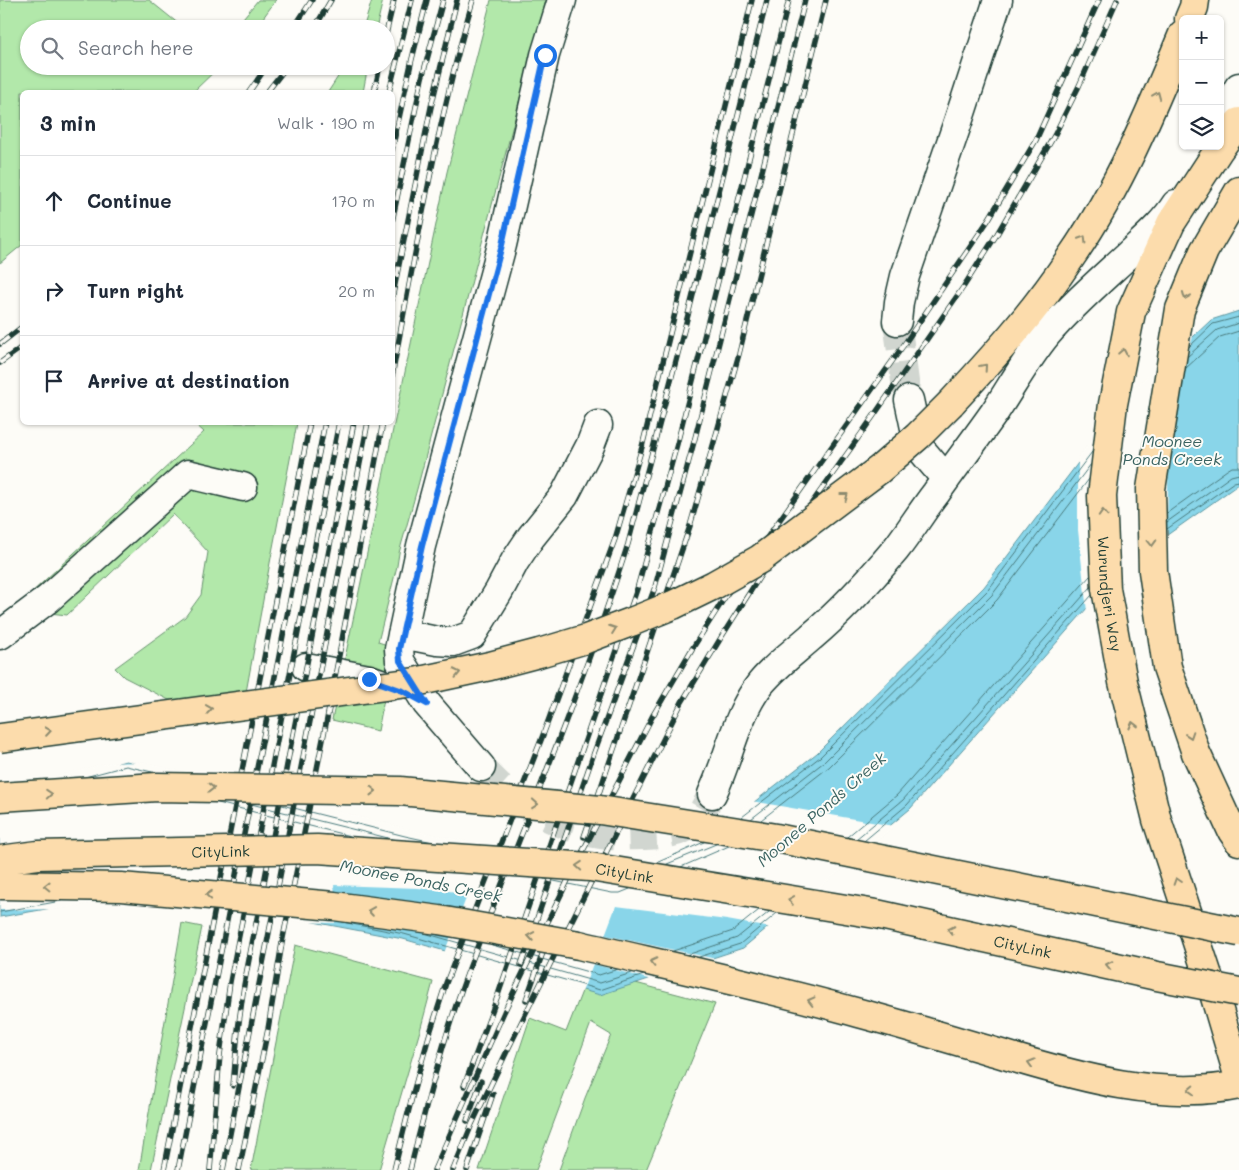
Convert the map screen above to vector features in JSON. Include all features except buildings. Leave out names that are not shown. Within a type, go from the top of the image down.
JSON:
[{"type":"main road","points":[[0,738],[415,682],[490,666],[586,639],[631,622],[673,605],[714,585],[760,559],[880,469],[918,436],[983,369],[1050,288],[1072,256],[1119,177],[1179,43]]},
{"type":"main road","name":"Wurundjeri Way","points":[[1239,122],[1171,223],[1131,312],[1113,404],[1102,496],[1106,589],[1122,682],[1157,820],[1215,997],[1239,1078]]},
{"type":"main road","points":[[1239,191],[1204,251],[1180,309],[1151,489],[1153,571],[1167,666],[1196,753],[1232,831],[1239,841]]},
{"type":"main road","points":[[0,797],[157,787],[390,791],[591,809],[776,838],[1239,932]]},
{"type":"main road","name":"CityLink","points":[[0,860],[38,855],[317,849],[590,867],[876,914],[1157,976],[1239,992]]},
{"type":"main road","points":[[0,885],[121,887],[334,906],[439,920],[579,945],[732,981],[858,1013],[1070,1074],[1126,1085],[1167,1089],[1209,1089],[1239,1085]]},
{"type":"main road","points":[[1163,916],[1239,916]]},
{"type":"main road","points":[[1157,976],[1239,1003]]},
{"type":"street","points":[[481,767],[427,704],[400,661],[400,642],[422,546],[502,245],[545,55],[562,0]]},
{"type":"street","points":[[897,321],[905,276],[998,0]]},
{"type":"street","points":[[1224,111],[1239,87]]},
{"type":"street","points":[[712,794],[737,729],[760,684],[774,668],[839,611],[896,548],[994,412],[1028,358],[1048,333],[1173,210],[1204,150]]},
{"type":"street","points":[[909,400],[919,447],[946,479]]},
{"type":"street","points":[[400,642],[453,642],[472,635],[515,561],[531,537],[564,496],[590,446],[598,424]]},
{"type":"street","points":[[0,636],[48,599],[188,474],[243,487]]},
{"type":"street","points":[[306,667],[369,679],[403,691],[427,704]]},
{"type":"green space","points":[[0,0],[149,0],[174,20],[20,20],[20,75],[211,75],[195,90],[20,90],[20,247],[0,263]]},
{"type":"green space","points":[[258,0],[276,0],[262,20],[241,20]]},
{"type":"green space","points":[[372,0],[383,0],[378,20],[366,20]]},
{"type":"green space","points":[[491,0],[546,0],[399,553],[378,642],[394,647],[378,731],[332,720],[447,172]]},
{"type":"green space","points":[[339,75],[366,75],[363,90],[329,90]]},
{"type":"green space","points":[[196,425],[297,425],[244,703],[169,700],[124,677],[115,668],[185,617],[201,595],[208,552],[173,514],[67,615],[14,609],[204,432]]},
{"type":"green space","points":[[182,923],[202,927],[151,1170],[139,1170]]},
{"type":"green space","points":[[295,945],[433,982],[379,1170],[251,1170]]},
{"type":"green space","points":[[590,971],[715,1004],[646,1170],[559,1170],[585,1098],[611,1035],[591,1023],[536,1170],[479,1170],[530,1018],[566,1032]]},
{"type":"water","name":"Moonee Ponds Creek","points":[[1239,311],[1239,484],[1125,565],[910,809],[743,948],[600,995],[403,939],[150,891],[0,917],[0,794],[126,761],[406,831],[615,875],[717,831],[817,753],[984,587],[1125,401],[1211,320]]},
{"type":"pier","points":[[1194,332],[1179,391],[1169,457],[1168,537],[1127,567],[1087,612],[1078,530],[1078,458],[1123,399]]},
{"type":"pier","points":[[143,762],[407,829],[615,872],[715,829],[751,801],[894,826],[771,928],[727,920],[616,906],[605,935],[716,959],[652,980],[593,964],[582,992],[444,953],[455,926],[335,893],[335,923],[300,922],[150,893],[58,909],[0,910],[0,791],[108,763]],"holes":[[[334,885],[418,888],[468,893],[462,909],[335,893]]]},
{"type":"tunnel","points":[[897,321],[909,400]]},
{"type":"tunnel","points":[[481,767],[507,792],[533,810],[559,823],[599,835],[643,836],[680,831],[694,822],[712,794]]},
{"type":"railway","points":[[299,20],[312,0]]},
{"type":"railway","points":[[319,20],[331,0]]},
{"type":"railway","points":[[389,20],[394,0]]},
{"type":"railway","points":[[395,68],[412,0]]},
{"type":"railway","points":[[395,136],[427,0]]},
{"type":"railway","points":[[395,208],[422,78],[443,0]]},
{"type":"railway","points":[[395,284],[431,107],[457,0]]},
{"type":"railway","points":[[395,360],[438,139],[473,0]]},
{"type":"railway","points":[[394,1170],[413,1093],[446,983],[543,735],[615,539],[642,447],[752,0]]},
{"type":"railway","points":[[410,1170],[434,1078],[462,988],[570,708],[628,544],[767,0]]},
{"type":"railway","points":[[464,1086],[498,995],[637,589],[677,444],[789,0]]},
{"type":"railway","points":[[521,965],[594,753],[655,587],[695,438],[805,0]]},
{"type":"railway","points":[[584,837],[690,526],[739,354],[826,0]]},
{"type":"railway","points":[[434,1170],[504,1012],[570,876],[652,717],[727,594],[903,346],[987,222],[1036,140],[1099,0]]},
{"type":"railway","points":[[453,1170],[472,1124],[510,1045],[682,702],[762,573],[964,286],[997,234],[1054,136],[1079,86],[1117,0]]},
{"type":"railway","points":[[250,90],[261,75]]},
{"type":"railway","points":[[269,90],[280,75]]},
{"type":"railway","points":[[374,90],[378,75]]},
{"type":"railway","points":[[390,90],[393,75]]},
{"type":"railway","points":[[0,344],[20,329]]},
{"type":"railway","points":[[0,363],[20,348]]},
{"type":"railway","points":[[164,1170],[309,425]]},
{"type":"railway","points":[[178,1170],[324,425]]},
{"type":"railway","points":[[210,1170],[220,1055],[230,982],[338,425]]},
{"type":"railway","points":[[233,1086],[244,985],[353,425]]},
{"type":"railway","points":[[223,1170],[367,425]]},
{"type":"railway","points":[[239,1170],[268,1029],[282,943],[327,719],[382,425]]},
{"type":"railway","points":[[526,1000],[552,927]]},
{"type":"railway","points":[[467,1121],[481,1081]]},
{"type":"railway","points":[[467,1170],[493,1094]]},
{"type":"route","points":[[369,679],[403,691],[427,704],[400,661],[399,649],[422,546],[502,245],[545,55]]}]
